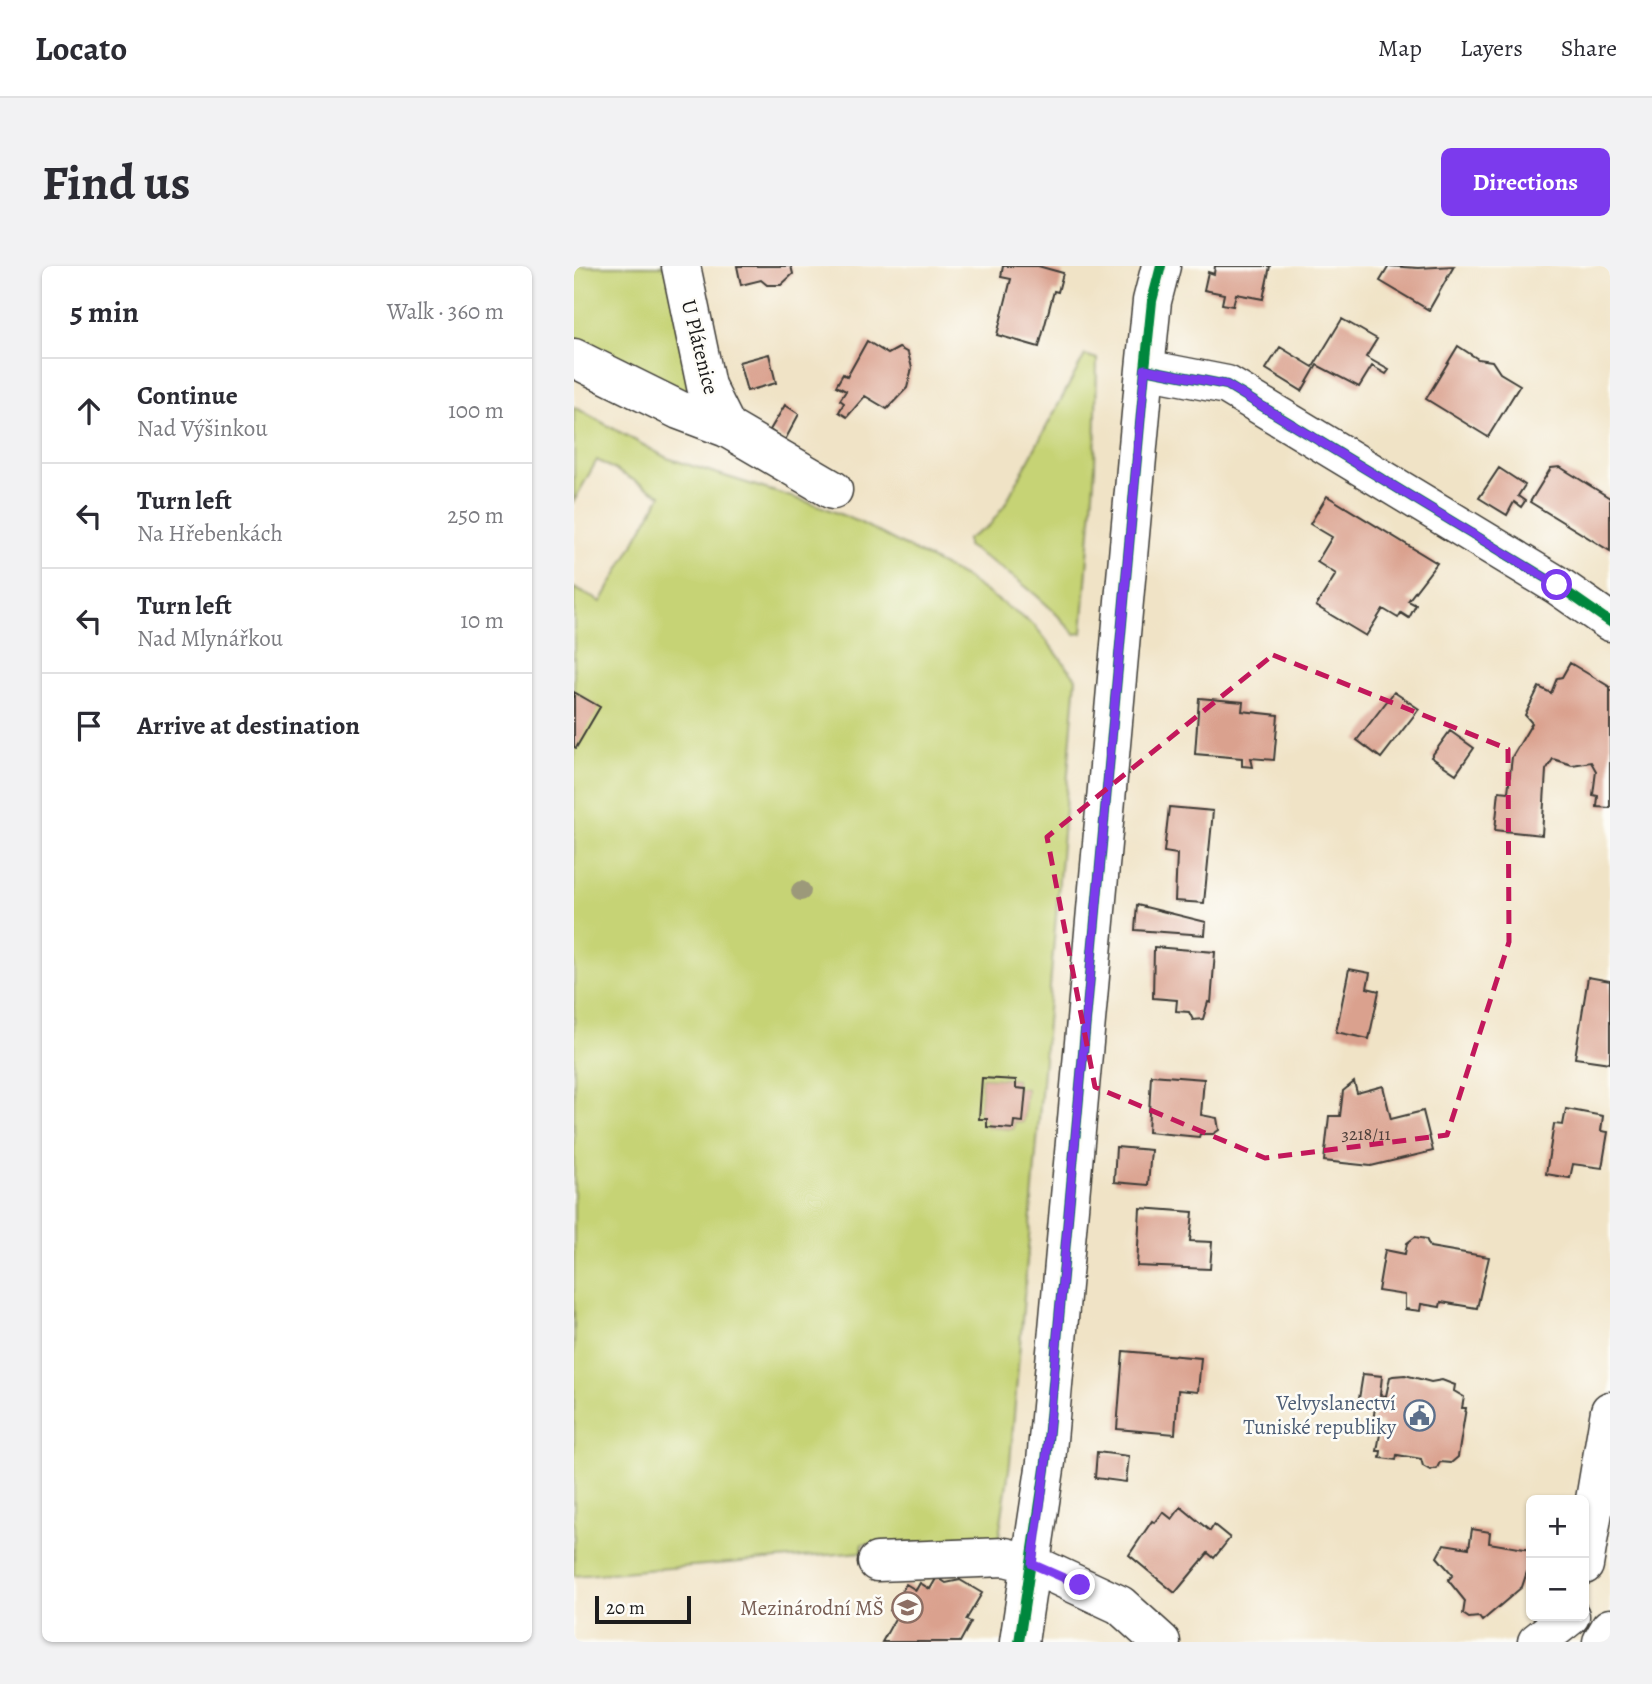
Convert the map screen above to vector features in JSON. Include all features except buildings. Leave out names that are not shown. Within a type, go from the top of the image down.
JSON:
[{"type":"street","name":"U Plátenice","points":[[681,266],[706,386],[727,428]]},
{"type":"street","points":[[1019,1642],[1046,1462],[1155,278]]},
{"type":"street","points":[[574,358],[679,410],[727,428],[833,490]]},
{"type":"street","points":[[1145,369],[1227,385],[1557,585],[1610,622]]},
{"type":"street","points":[[1585,1558],[1610,1411]]},
{"type":"street","points":[[877,1562],[1005,1557],[1032,1564],[1120,1605],[1161,1642]]},
{"type":"street","points":[[1537,1642],[1564,1621]]},
{"type":"street","points":[[1570,1621],[1572,1642]]},
{"type":"street","points":[[1602,1642],[1610,1628]]},
{"type":"highlighted area","points":[[1273,655],[1508,749],[1509,942],[1447,1135],[1265,1158],[1095,1087],[1047,837]]},
{"type":"green space","points":[[574,266],[668,266],[698,405],[574,343]]},
{"type":"green space","points":[[1085,355],[1097,359],[1095,468],[1082,633],[1075,634],[1024,586],[967,546],[967,539],[989,526],[1004,506]]},
{"type":"green space","points":[[574,407],[667,458],[820,506],[859,522],[963,576],[1035,626],[1076,678],[1010,1463],[998,1543],[862,1544],[862,1552],[574,1576],[574,747],[599,707],[574,692],[574,588],[601,602],[661,495],[597,460],[574,501]],"holes":[[[982,1078],[1016,1080],[1016,1088],[1026,1089],[1023,1122],[1014,1121],[1013,1129],[987,1127],[987,1119],[979,1118]]]},
{"type":"cycle path","points":[[1019,1642],[1046,1462],[1145,369],[1152,301],[1161,266]]},
{"type":"cycle path","points":[[1145,369],[1227,385],[1557,585],[1610,622]]},
{"type":"place","name":"Velvyslanectví Tuniské republiky","points":[[1419,1415]]},
{"type":"place","name":"Mezinárodní MŠ","points":[[907,1608]]},
{"type":"route","points":[[1080,1585],[1032,1564],[1046,1462],[1145,369],[1227,385],[1557,585]]}]
